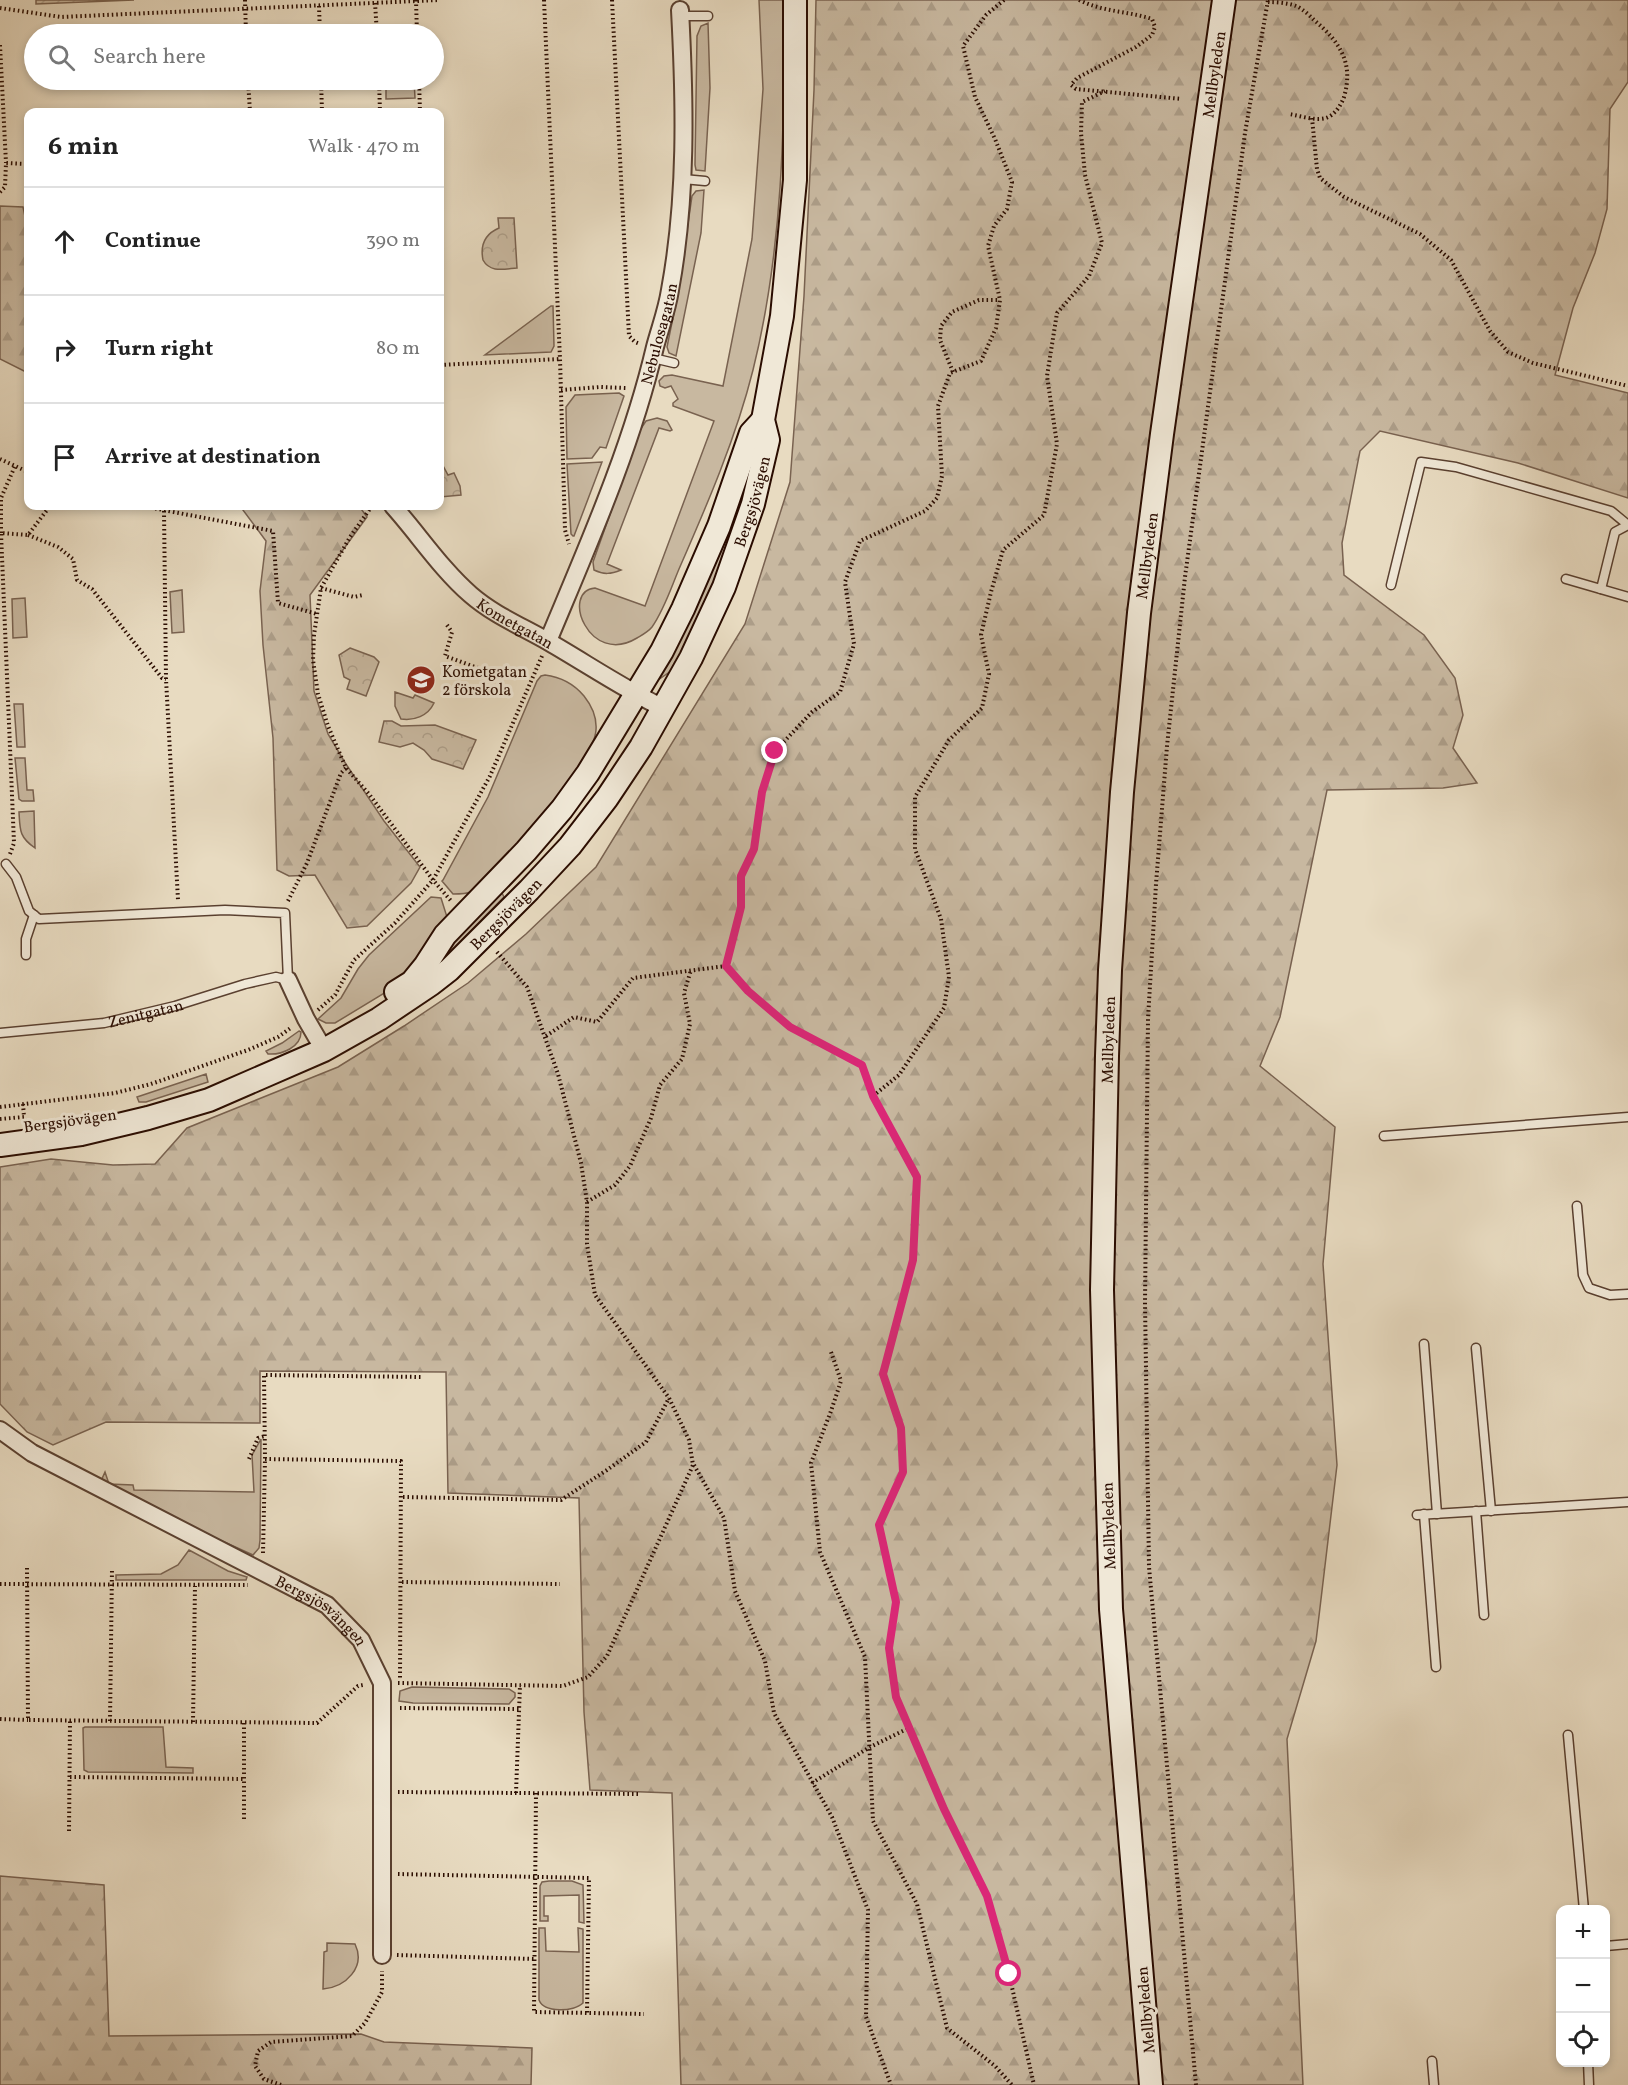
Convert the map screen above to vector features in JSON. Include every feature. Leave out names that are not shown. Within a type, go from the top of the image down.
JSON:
[{"type":"street","name":"Bergsjövägen","points":[[0,1145],[81,1134],[209,1100],[379,1019],[449,970],[530,890],[570,846],[607,798],[641,747],[691,658],[724,586],[753,504],[768,440],[763,420],[782,316],[795,180],[795,0]]},
{"type":"street","name":"Mellbyleden","points":[[1151,2085],[1111,1609],[1102,1290],[1107,1056],[1122,804],[1139,613],[1162,434],[1224,0]]},
{"type":"street","name":"Nebulosagatan","points":[[548,641],[637,417],[670,292],[678,240],[683,179],[680,13]]},
{"type":"street","name":"Bergsjövägen","points":[[0,1129],[96,1117],[147,1107],[205,1089],[321,1045],[412,982],[445,935],[526,851],[588,774],[662,651],[683,609],[719,526],[751,433],[763,420]]},
{"type":"street","name":"Kometgatan","points":[[396,510],[471,595],[508,621],[548,641],[663,708]]},
{"type":"street","points":[[288,980],[321,1045]]},
{"type":"street","name":"Bergsjösvängen","points":[[0,1430],[32,1453],[327,1605],[361,1640],[382,1683],[382,1955]]},
{"type":"lane","points":[[680,13],[708,16]]},
{"type":"lane","points":[[683,179],[705,181]]},
{"type":"lane","points":[[654,353],[674,363]]},
{"type":"lane","points":[[1391,585],[1420,462],[1456,467],[1611,510],[1628,525],[1615,532],[1601,589]]},
{"type":"lane","points":[[1566,579],[1628,597]]},
{"type":"lane","points":[[6,864],[16,877],[29,912],[39,919],[225,910],[285,913],[288,980]]},
{"type":"lane","points":[[26,955],[26,939],[34,915]]},
{"type":"lane","name":"Zenitgatan","points":[[0,1033],[104,1023],[175,1006],[245,984],[276,977],[288,980]]},
{"type":"lane","points":[[1384,1136],[1628,1117]]},
{"type":"lane","points":[[1576,1206],[1583,1275],[1589,1288],[1610,1295],[1628,1294]]},
{"type":"lane","points":[[1424,1344],[1437,1514]]},
{"type":"lane","points":[[1476,1348],[1491,1510]]},
{"type":"lane","points":[[1436,1667],[1421,1515],[1628,1502]]},
{"type":"lane","points":[[1476,1511],[1484,1615]]},
{"type":"lane","points":[[1568,1735],[1584,1905]]},
{"type":"lane","points":[[1610,1946],[1628,1944]]},
{"type":"lane","points":[[1432,2061],[1434,2085]]},
{"type":"lane","points":[[1588,2067],[1589,2085]]},
{"type":"path","points":[[245,0],[246,24]]},
{"type":"path","points":[[0,8],[61,17],[439,0]]},
{"type":"path","points":[[544,0],[565,530],[568,543],[585,552]]},
{"type":"path","points":[[612,0],[629,336],[654,353]]},
{"type":"path","points":[[726,966],[741,907],[741,876],[754,849],[762,792],[775,751],[812,712],[840,692],[854,644],[845,582],[860,540],[925,511],[937,498],[942,476],[938,406],[950,374],[981,361],[996,328],[1000,300],[988,246],[994,226],[1007,209],[1012,182],[975,97],[963,46],[986,15],[1004,0]]},
{"type":"path","points":[[1079,0],[1107,10],[1130,13],[1152,20],[1155,27],[1152,35],[1136,47],[1077,78],[1071,85],[1076,89],[1182,99]]},
{"type":"path","points":[[416,1],[417,24]]},
{"type":"path","points":[[1196,2085],[1149,1567],[1145,1303],[1148,1018],[1167,746],[1185,577],[1245,133],[1268,1],[1296,6],[1325,29],[1341,49],[1348,68],[1347,85],[1342,102],[1334,114],[1328,117],[1312,118],[1289,114]]},
{"type":"path","points":[[375,3],[376,24]]},
{"type":"path","points":[[319,6],[320,24]]},
{"type":"path","points":[[0,45],[6,163],[5,186],[0,192]]},
{"type":"path","points":[[249,90],[250,108]]},
{"type":"path","points":[[321,90],[322,108]]},
{"type":"path","points":[[379,90],[380,108]]},
{"type":"path","points":[[419,90],[420,108]]},
{"type":"path","points":[[873,1096],[899,1075],[944,1008],[949,977],[941,919],[915,849],[915,797],[949,740],[982,708],[989,674],[981,635],[1003,550],[1044,515],[1057,444],[1047,376],[1057,314],[1089,276],[1102,243],[1085,175],[1081,133],[1082,102],[1105,91]]},
{"type":"path","points":[[1312,118],[1320,178],[1344,197],[1420,234],[1451,260],[1490,331],[1508,352],[1533,363],[1628,386]]},
{"type":"path","points":[[6,163],[24,164]]},
{"type":"path","points":[[953,372],[940,340],[941,326],[952,312],[979,300],[1000,300]]},
{"type":"path","points":[[444,364],[560,359]]},
{"type":"path","points":[[561,390],[600,387],[628,388],[637,417]]},
{"type":"path","points":[[0,459],[24,470]]},
{"type":"path","points":[[6,864],[14,843],[0,513],[1,498],[15,466]]},
{"type":"path","points":[[28,535],[47,510]]},
{"type":"path","points":[[179,913],[166,679],[164,510],[262,527],[273,531],[278,603],[317,614]]},
{"type":"path","points":[[369,510],[350,537],[321,588],[313,660],[318,694],[328,726],[346,768],[369,794],[433,880],[455,905]]},
{"type":"path","points":[[1,533],[28,535],[58,547],[73,560],[77,580],[93,590],[162,678],[166,679]]},
{"type":"path","points":[[321,588],[354,597],[363,595]]},
{"type":"path","points":[[447,625],[452,632],[445,656],[478,668]]},
{"type":"path","points":[[0,1107],[115,1093],[151,1084],[278,1037],[322,1007],[335,995],[354,960],[396,923],[433,880],[490,776],[548,641]]},
{"type":"path","points":[[285,913],[288,900],[307,862],[340,773],[346,768]]},
{"type":"path","points":[[497,952],[527,987],[558,1074],[581,1163],[587,1202],[587,1244],[595,1295],[669,1398],[689,1440],[693,1464],[724,1518],[735,1592],[765,1661],[774,1713],[832,1817],[868,1910],[866,2017],[891,2085]]},
{"type":"path","points":[[726,966],[748,991],[790,1027],[862,1065],[873,1096],[917,1177],[913,1260],[883,1374],[901,1428],[903,1472],[879,1525],[896,1602],[889,1648],[896,1697],[944,1809],[987,1896],[1009,1974],[1034,2085]]},
{"type":"path","points":[[546,1036],[574,1017],[597,1022],[633,978],[726,966]]},
{"type":"path","points":[[587,1202],[615,1185],[630,1166],[651,1118],[660,1085],[682,1059],[690,1024],[684,993],[691,970]]},
{"type":"path","points":[[0,1119],[25,1118],[23,1104]]},
{"type":"path","points":[[831,1352],[841,1381],[811,1463],[820,1552],[865,1657],[873,1821],[917,1904],[947,2028],[995,2066],[1012,2085]]},
{"type":"path","points":[[0,1584],[250,1585],[256,1579],[263,1562],[264,1375],[422,1377]]},
{"type":"path","points":[[403,1497],[561,1500],[646,1442],[669,1398]]},
{"type":"path","points":[[249,1459],[258,1438],[265,1436]]},
{"type":"path","points":[[265,1459],[401,1461],[403,1497],[400,1683]]},
{"type":"path","points":[[0,1719],[317,1723],[358,1686],[400,1683],[563,1686],[588,1677],[607,1656],[693,1464]]},
{"type":"path","points":[[27,1568],[28,1720]]},
{"type":"path","points":[[110,1721],[112,1569]]},
{"type":"path","points":[[402,1582],[560,1584]]},
{"type":"path","points":[[193,1722],[195,1586]]},
{"type":"path","points":[[516,1793],[520,1685]]},
{"type":"path","points":[[382,1708],[519,1709]]},
{"type":"path","points":[[69,1831],[70,1721]]},
{"type":"path","points":[[244,1723],[244,1822]]},
{"type":"path","points":[[812,1783],[870,1747],[909,1728]]},
{"type":"path","points":[[70,1777],[244,1779]]},
{"type":"path","points":[[382,1791],[638,1794]]},
{"type":"path","points":[[536,1793],[534,2012],[644,2014]]},
{"type":"path","points":[[382,1874],[589,1878],[586,2013]]},
{"type":"path","points":[[281,2085],[264,2079],[255,2067],[258,2051],[271,2042],[352,2036],[365,2023],[382,1992],[382,1955],[534,1959]]},
{"type":"green space","points":[[36,0],[134,0],[36,4]]},
{"type":"green space","points":[[759,0],[784,0],[784,93],[780,186],[771,279],[753,370],[720,471],[660,613],[650,629],[637,638],[620,644],[605,643],[593,636],[585,625],[580,613],[580,601],[585,592],[595,588],[645,606],[714,421],[673,406],[678,399],[671,386],[665,388],[660,386],[659,381],[664,376],[672,375],[723,386],[752,239],[763,89]]},
{"type":"green space","points":[[816,0],[1628,0],[1628,82],[1610,109],[1607,209],[1595,253],[1573,308],[1555,375],[1628,393],[1628,498],[1518,463],[1380,431],[1360,451],[1342,543],[1344,575],[1424,635],[1455,678],[1463,715],[1453,748],[1477,783],[1443,788],[1327,790],[1280,1017],[1260,1066],[1335,1127],[1323,1264],[1337,1465],[1316,1641],[1287,1739],[1303,2085],[681,2085],[672,1793],[590,1790],[584,1712],[579,1498],[448,1493],[446,1372],[260,1371],[260,1423],[106,1422],[53,1445],[27,1432],[0,1404],[0,1167],[51,1159],[113,1165],[155,1164],[187,1128],[338,1067],[468,983],[526,934],[596,867],[745,624],[790,482],[804,296]]},
{"type":"green space","points":[[708,23],[710,88],[705,171],[696,170],[695,165],[697,36],[701,26]]},
{"type":"green space","points":[[386,90],[415,90],[415,98],[386,99]]},
{"type":"green space","points":[[704,190],[701,233],[676,356],[669,353],[667,347],[678,293],[692,196],[696,191]]},
{"type":"green space","points":[[0,206],[23,207],[24,371],[0,359]]},
{"type":"green space","points":[[498,218],[514,218],[517,268],[493,269],[483,260],[483,245],[490,233],[499,228]]},
{"type":"green space","points":[[553,306],[554,346],[551,352],[485,355]]},
{"type":"green space","points":[[619,393],[624,396],[606,448],[600,447],[592,458],[567,459],[566,407],[575,395]]},
{"type":"green space","points":[[657,418],[667,421],[672,430],[659,428],[607,564],[621,570],[608,573],[598,572],[594,570],[593,562],[640,430],[646,421]]},
{"type":"green space","points":[[760,441],[727,555],[680,658],[671,671],[658,680]]},
{"type":"green space","points":[[602,462],[573,536],[571,534],[567,464]]},
{"type":"green space","points":[[444,468],[448,475],[454,473],[461,495],[444,497]]},
{"type":"green space","points":[[243,510],[362,510],[367,517],[310,595],[314,691],[328,734],[384,821],[420,867],[411,883],[367,926],[347,928],[315,875],[289,876],[277,870],[273,738],[260,591],[266,541]]},
{"type":"green space","points":[[182,590],[184,632],[172,633],[170,592]]},
{"type":"green space","points":[[25,598],[27,637],[13,638],[12,599]]},
{"type":"green space","points":[[350,648],[374,657],[379,662],[366,696],[347,689],[350,680],[344,677],[339,655]]},
{"type":"green space","points":[[545,675],[567,682],[587,700],[596,721],[593,741],[568,783],[493,874],[471,892],[453,894],[442,881],[488,797],[537,681]]},
{"type":"green space","points":[[395,692],[413,698],[415,695],[434,703],[420,717],[401,719],[395,706]]},
{"type":"green space","points":[[14,704],[23,704],[25,747],[17,747]]},
{"type":"green space","points":[[384,721],[392,721],[401,726],[435,725],[476,740],[463,769],[432,759],[413,743],[400,747],[379,742]]},
{"type":"green space","points":[[15,758],[25,758],[27,790],[33,790],[34,801],[19,799]]},
{"type":"green space","points":[[34,811],[35,848],[21,833],[19,812]]},
{"type":"green space","points":[[501,891],[504,897],[460,942],[433,976],[447,941]]},
{"type":"green space","points":[[431,897],[441,898],[447,917],[401,983],[335,1023],[326,1023],[318,1019],[341,998],[369,955]]},
{"type":"green space","points":[[299,1031],[301,1032],[298,1042],[290,1049],[268,1054],[266,1051]]},
{"type":"green space","points":[[206,1074],[208,1082],[146,1102],[139,1102],[137,1097]]},
{"type":"green space","points":[[261,1439],[260,1540],[259,1548],[253,1555],[191,1527],[101,1481],[105,1472],[109,1484],[133,1485],[134,1490],[254,1492],[252,1455]]},
{"type":"green space","points":[[189,1550],[228,1571],[247,1577],[246,1580],[116,1580],[116,1575],[161,1574],[178,1565]]},
{"type":"green space","points":[[412,1687],[509,1689],[515,1693],[515,1697],[509,1704],[399,1701],[400,1691]]},
{"type":"green space","points":[[163,1727],[166,1767],[193,1768],[193,1773],[88,1772],[84,1770],[83,1728]]},
{"type":"green space","points":[[0,1876],[104,1885],[109,2036],[361,2034],[384,2042],[532,2048],[531,2085],[0,2085]]},
{"type":"green space","points":[[572,1881],[583,1885],[584,1923],[579,1922],[579,1895],[544,1896],[544,1916],[548,1916],[548,1921],[540,1921],[540,1886],[542,1882]]},
{"type":"green space","points":[[539,1928],[545,1928],[546,1951],[579,1952],[578,1928],[583,1929],[583,2003],[579,2006],[553,2009],[539,2000]]},
{"type":"green space","points":[[327,1943],[355,1944],[358,1960],[356,1968],[346,1980],[323,1989],[324,1952],[327,1951]]},
{"type":"place","name":"Kometgatan 2 förskola","points":[[421,680]]},
{"type":"route","points":[[775,751],[762,792],[754,849],[741,876],[741,907],[726,966],[748,991],[790,1027],[862,1065],[873,1096],[917,1177],[913,1260],[883,1374],[901,1428],[903,1472],[879,1525],[896,1602],[889,1648],[896,1697],[944,1809],[987,1896],[1009,1974]]}]
